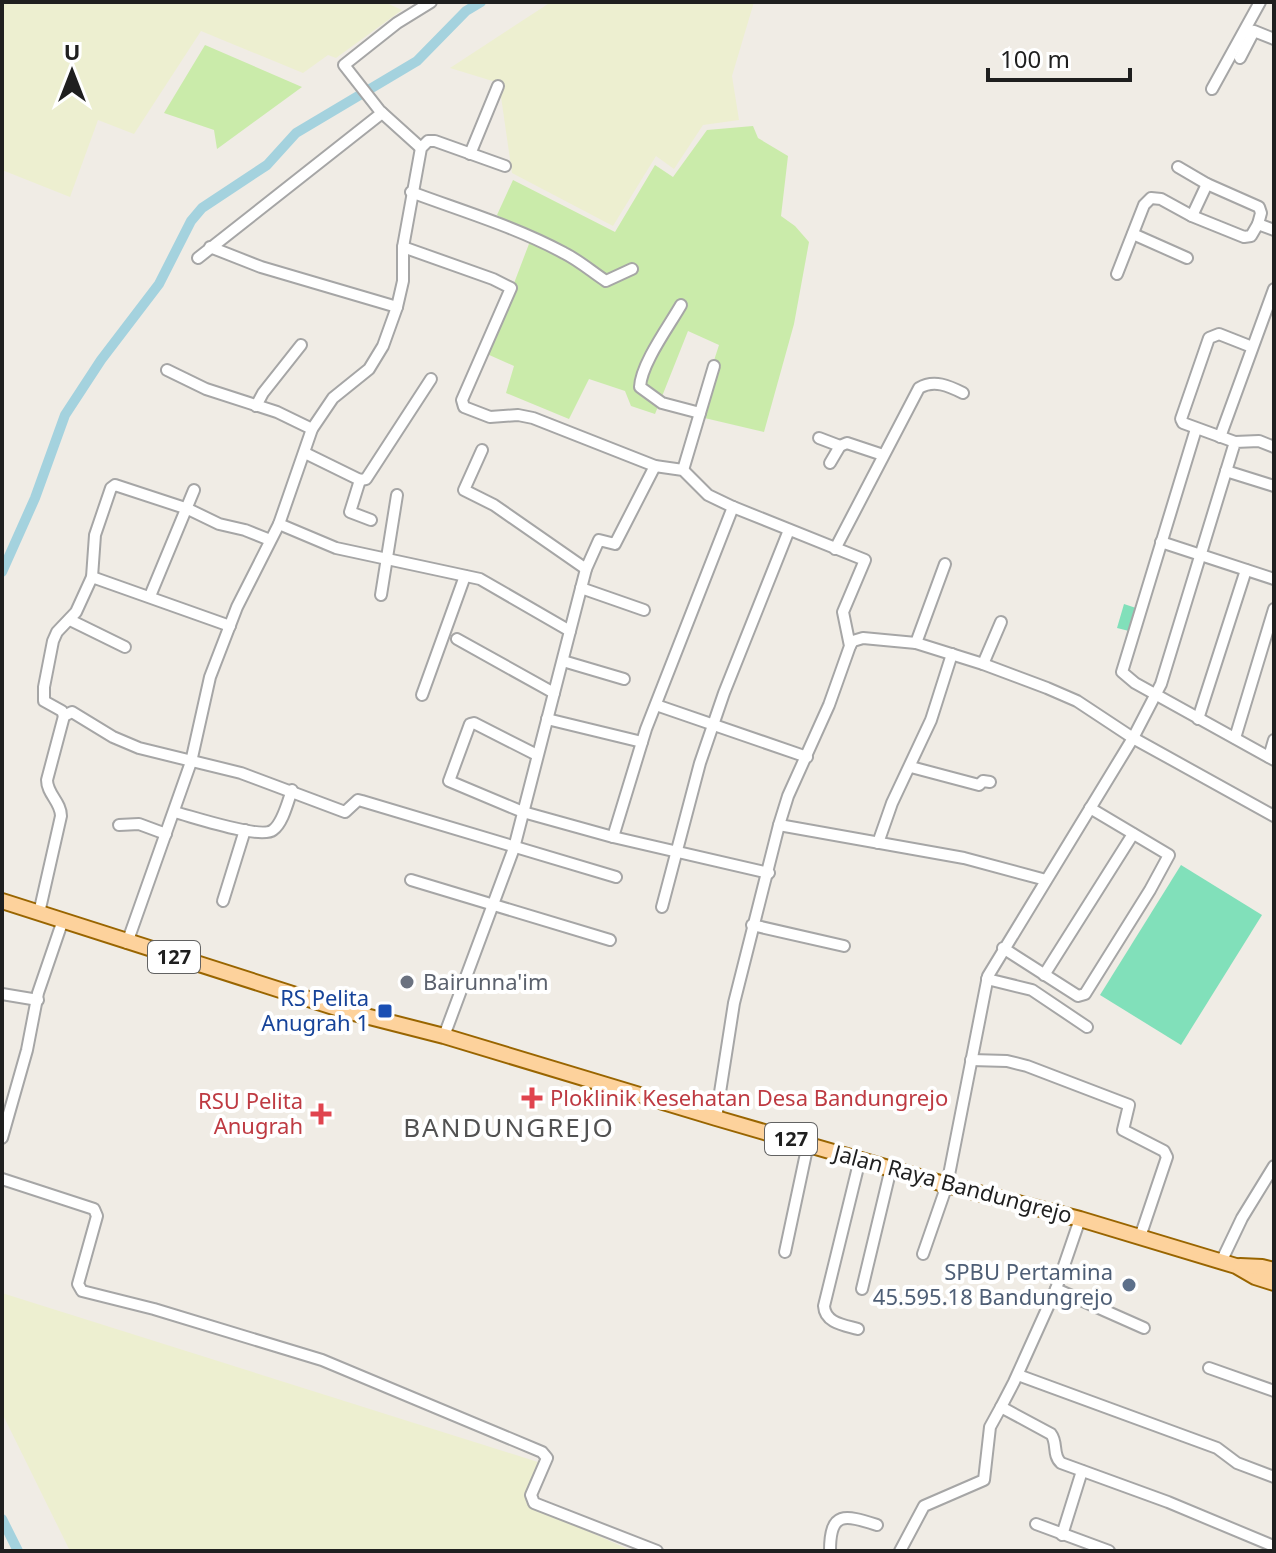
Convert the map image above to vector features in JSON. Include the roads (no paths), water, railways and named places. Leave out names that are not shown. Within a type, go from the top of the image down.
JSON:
[{"type":"main road","name":"127","points":[[2,901],[127,943]]},
{"type":"main road","name":"Jalan Raya Bandungrejo","points":[[127,943],[346,1011],[444,1036],[947,1185],[1080,1219],[1236,1266],[1274,1270]]},
{"type":"main road","name":"Jalan Raya Bandungrejo","points":[[1236,1266],[1274,1283]]},
{"type":"street","points":[[421,148],[381,112],[344,65],[397,23],[431,2]]},
{"type":"street","points":[[1212,89],[1260,2]]},
{"type":"street","points":[[1240,58],[1254,31],[1274,39]]},
{"type":"street","points":[[470,154],[498,86]]},
{"type":"street","points":[[198,258],[381,112]]},
{"type":"street","points":[[127,943],[191,762],[210,677],[230,626],[279,524],[312,429],[333,398],[369,369],[383,346],[403,281],[403,247],[421,148],[428,141],[435,141],[505,166]]},
{"type":"street","points":[[1117,274],[1144,205],[1151,198],[1161,199],[1192,216],[1244,237],[1251,236],[1258,224],[1259,207],[1207,184],[1178,167]]},
{"type":"street","points":[[1192,216],[1207,184]]},
{"type":"street","points":[[411,192],[561,251],[606,281],[632,269]]},
{"type":"street","points":[[1258,224],[1274,230]]},
{"type":"street","points":[[1133,234],[1187,258]]},
{"type":"street","points":[[210,247],[261,267],[397,307]]},
{"type":"street","points":[[403,247],[511,288],[462,400],[464,407],[490,417],[518,415],[533,418],[655,466],[683,470],[708,495],[865,560],[843,612],[850,646]]},
{"type":"street","points":[[1220,437],[1274,289]]},
{"type":"street","points":[[681,305],[651,359],[640,387],[662,403],[700,413]]},
{"type":"street","points":[[1252,347],[1219,334],[1206,341],[1181,419],[1196,429],[1235,442],[1273,444]]},
{"type":"street","points":[[256,406],[301,345]]},
{"type":"street","points":[[683,470],[714,366]]},
{"type":"street","points":[[167,370],[206,389],[277,412],[312,429]]},
{"type":"street","points":[[305,453],[360,480],[366,479],[431,379]]},
{"type":"street","points":[[835,549],[919,388],[932,383],[963,393]]},
{"type":"street","points":[[1196,429],[1122,669],[1125,677],[1271,758],[1274,740]]},
{"type":"street","points":[[819,438],[840,446]]},
{"type":"street","points":[[923,1254],[947,1185],[987,979],[1156,695],[1170,661],[1235,442]]},
{"type":"street","points":[[830,463],[840,446],[847,443],[883,455]]},
{"type":"street","points":[[482,450],[464,490],[494,505],[586,569]]},
{"type":"street","points":[[444,1036],[514,848],[586,569],[599,540],[615,544],[655,466]]},
{"type":"street","points":[[1226,471],[1274,486]]},
{"type":"street","points":[[360,480],[350,512],[371,520]]},
{"type":"street","points":[[39,913],[61,816],[59,805],[47,784],[50,761],[64,716],[62,711],[44,701],[43,693],[53,641],[57,632],[70,620],[92,577],[95,535],[113,486],[188,509],[219,524],[240,528],[270,540]]},
{"type":"street","points":[[150,596],[194,490]]},
{"type":"street","points":[[381,595],[397,495]]},
{"type":"street","points":[[613,837],[642,742],[733,507]]},
{"type":"street","points":[[279,524],[336,548],[465,576],[493,586],[570,631]]},
{"type":"street","points":[[662,907],[675,850],[713,723],[789,530]]},
{"type":"street","points":[[1161,542],[1274,579]]},
{"type":"street","points":[[916,643],[945,564]]},
{"type":"street","points":[[1198,719],[1246,570]]},
{"type":"street","points":[[422,695],[465,576]]},
{"type":"street","points":[[92,577],[230,626]]},
{"type":"street","points":[[581,588],[644,610]]},
{"type":"street","points":[[1235,738],[1274,609]]},
{"type":"street","points":[[70,620],[125,647]]},
{"type":"street","points":[[983,664],[1001,622]]},
{"type":"street","points":[[716,1118],[730,1022],[779,825],[788,796],[829,705],[853,641],[863,638],[916,643],[983,664],[1077,701],[1133,738],[1274,816]]},
{"type":"street","points":[[457,639],[554,693]]},
{"type":"street","points":[[878,843],[892,803],[931,720],[952,654]]},
{"type":"street","points":[[563,661],[624,679]]},
{"type":"street","points":[[656,705],[807,757]]},
{"type":"street","points":[[64,716],[72,712],[122,741],[241,773],[345,812],[358,800],[616,877]]},
{"type":"street","points":[[547,719],[642,742]]},
{"type":"street","points":[[537,755],[474,723],[470,724],[449,776],[450,783],[523,812],[613,837],[769,873]]},
{"type":"street","points":[[911,767],[979,785],[983,781],[990,782]]},
{"type":"street","points":[[174,812],[268,833],[276,828],[292,790]]},
{"type":"street","points":[[1003,948],[1081,997],[1100,971],[1168,857],[1167,853],[1090,808]]},
{"type":"street","points":[[119,825],[139,824],[166,834]]},
{"type":"street","points":[[779,825],[964,858],[1046,880]]},
{"type":"street","points":[[223,901],[245,830]]},
{"type":"street","points":[[1044,975],[1133,834]]},
{"type":"street","points":[[411,880],[610,940]]},
{"type":"street","points":[[2,1138],[6,1113],[63,920]]},
{"type":"street","points":[[752,925],[844,946]]},
{"type":"street","points":[[987,979],[1032,990],[1087,1027]]},
{"type":"street","points":[[2,994],[38,1000]]},
{"type":"street","points":[[971,1060],[1007,1061],[1027,1066],[1129,1105],[1123,1130],[1164,1151],[1167,1157],[1140,1237]]},
{"type":"street","points":[[785,1252],[808,1144]]},
{"type":"street","points":[[858,1329],[833,1321],[824,1312],[824,1306],[860,1159]]},
{"type":"street","points":[[1221,1262],[1242,1218],[1274,1166]]},
{"type":"street","points":[[862,1289],[891,1168]]},
{"type":"street","points":[[2,1179],[94,1209],[97,1216],[78,1284],[82,1291],[154,1309],[322,1360],[542,1452],[547,1458],[531,1495],[534,1503],[626,1546],[657,1551]]},
{"type":"street","points":[[900,1551],[924,1506],[984,1480],[990,1427],[1018,1375],[1056,1289],[1080,1219]]},
{"type":"street","points":[[1056,1289],[1144,1328]]},
{"type":"street","points":[[1209,1368],[1274,1391]]},
{"type":"street","points":[[1018,1375],[1217,1448],[1237,1463],[1274,1477]]},
{"type":"street","points":[[1001,1407],[1051,1434],[1059,1461],[1271,1545]]},
{"type":"street","points":[[1062,1535],[1082,1471]]},
{"type":"street","points":[[830,1551],[831,1534],[836,1520],[841,1517],[877,1525]]},
{"type":"street","points":[[1036,1524],[1109,1551]]},
{"type":"waterway","points":[[2,572],[35,498],[65,415],[101,360],[159,284],[191,221],[202,208],[267,165],[296,133],[417,61],[466,11],[481,2]]},
{"type":"waterway","points":[[2,1519],[18,1551]]},
{"type":"place","name":"Bairunna'im","points":[[407,982]]},
{"type":"place","name":"RS Pelita Anugrah 1","points":[[385,1011]]},
{"type":"place","name":"Ploklinik Kesehatan Desa Bandungrejo","points":[[532,1098]]},
{"type":"place","name":"RSU Pelita Anugrah","points":[[321,1114]]},
{"type":"place","name":"SPBU Pertamina 45.595.18 Bandungrejo","points":[[1129,1285]]},
{"type":"district","name":"BANDUNGREJO","points":[[509,1128]]}]
